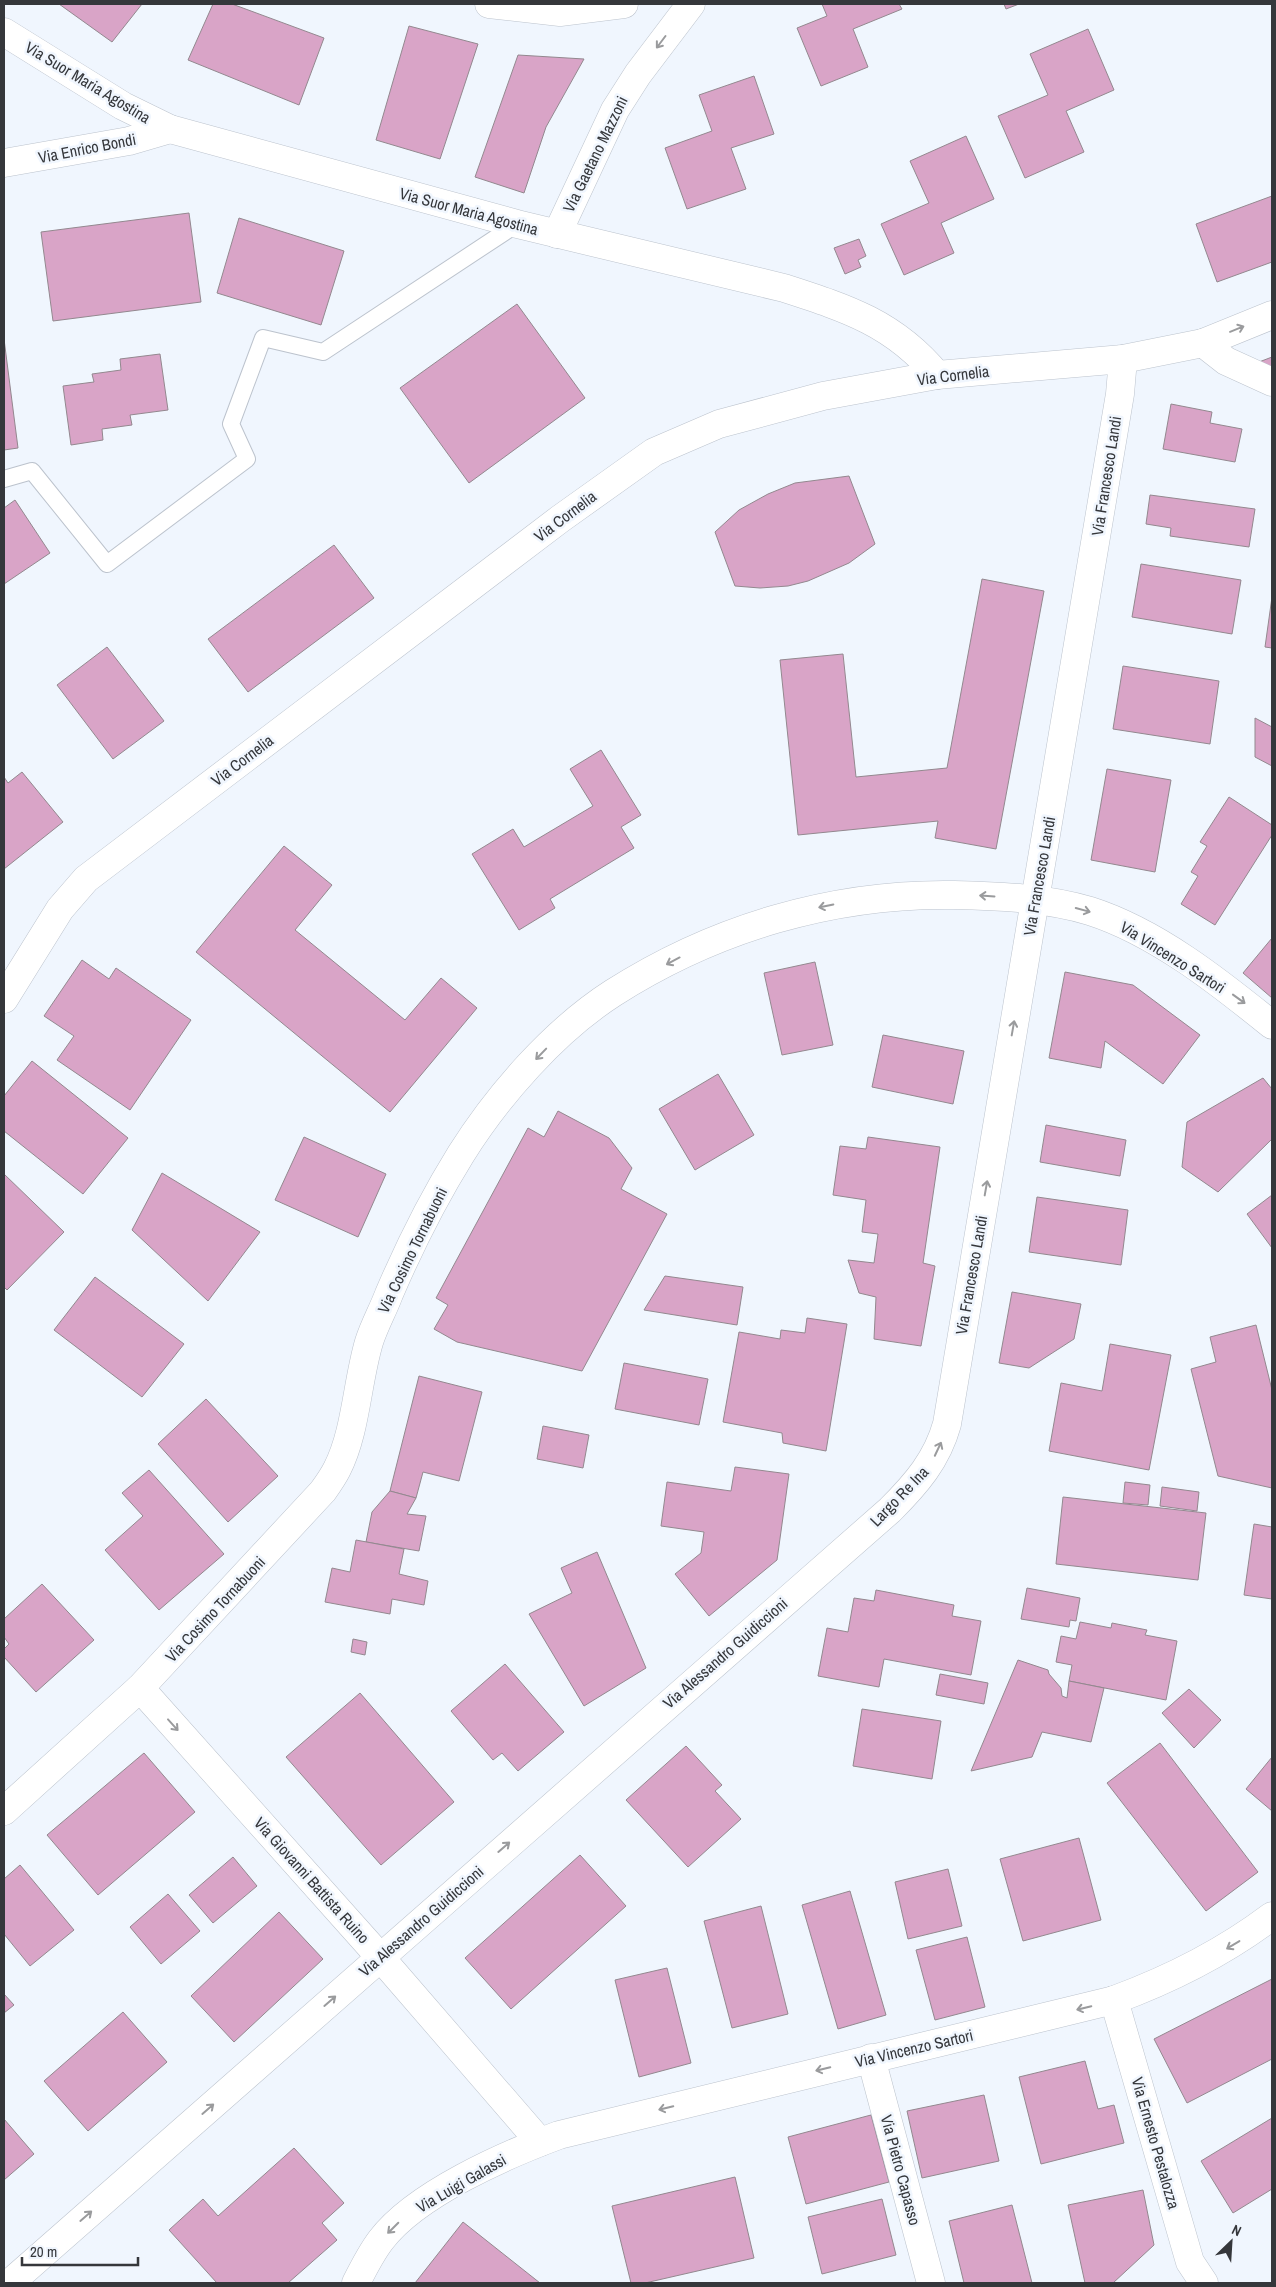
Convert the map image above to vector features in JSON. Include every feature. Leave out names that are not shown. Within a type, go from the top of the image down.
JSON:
[{"type":"street","points":[[489,4],[560,12],[624,4]]},
{"type":"street","name":"Via Gaetano Mazzoni","points":[[557,234],[615,110],[685,5]]},
{"type":"street","name":"Via Suor Maria Agostina","points":[[4,32],[123,106],[170,129],[517,224],[784,288],[868,319],[916,350],[937,375]]},
{"type":"street","name":"Via Enrico Bondi","points":[[4,163],[129,142],[170,129]]},
{"type":"street","name":"Via Cornelia","points":[[4,999],[56,915],[86,879],[630,468],[654,452],[720,424],[823,396],[937,375],[1123,360],[1203,343],[1272,315]]},
{"type":"street","points":[[1203,343],[1226,361],[1272,382]]},
{"type":"street","name":"Via Francesco Landi","points":[[951,1391],[1036,900],[1120,394],[1123,360]]},
{"type":"street","name":"Via Cosimo Tornabuoni","points":[[4,1811],[140,1688],[323,1491],[338,1467],[346,1443],[369,1342],[423,1220],[479,1128],[532,1064],[563,1032],[613,994],[699,947],[786,916],[828,905],[898,895],[973,895],[1036,900]]},
{"type":"street","name":"Via Vincenzo Sartori","points":[[1036,900],[1089,911],[1144,934],[1242,1001],[1272,1026]]},
{"type":"street","name":"Largo Re Ina","points":[[832,1559],[890,1510],[924,1473],[942,1440],[951,1391]]},
{"type":"street","name":"Via Alessandro Guidiccioni","points":[[10,2283],[832,1559]]},
{"type":"street","name":"Via Giovanni Battista Ruino","points":[[140,1688],[380,1957],[540,2142]]},
{"type":"street","name":"Via Vincenzo Sartori","points":[[540,2142],[559,2135],[1114,2000],[1148,1988],[1212,1957],[1242,1939],[1272,1916]]},
{"type":"street","name":"Via Ernesto Pestalozza","points":[[1114,2000],[1190,2262],[1204,2283]]},
{"type":"street","name":"Via Pietro Capasso","points":[[871,2058],[931,2283]]},
{"type":"street","name":"Via Luigi Galassi","points":[[356,2283],[381,2240],[416,2208],[486,2167],[540,2142]]},
{"type":"lane","points":[[4,479],[32,471],[107,564],[247,459],[231,424],[263,338],[323,352],[517,224]]},
{"type":"building","points":[[59,4],[142,4],[112,42]]},
{"type":"building","points":[[213,4],[232,4],[324,38],[299,105],[188,60]]},
{"type":"building","points":[[822,4],[899,4],[902,9],[853,29],[868,67],[821,86],[797,28],[827,16]]},
{"type":"building","points":[[1004,4],[1019,4],[1006,9]]},
{"type":"building","points":[[409,26],[478,44],[440,159],[376,140]]},
{"type":"building","points":[[1088,29],[1114,90],[1066,111],[1084,152],[1025,178],[998,116],[1048,95],[1030,54]]},
{"type":"building","points":[[518,55],[584,59],[546,127],[524,193],[475,177]]},
{"type":"building","points":[[754,76],[774,134],[731,148],[746,189],[687,209],[665,148],[712,131],[699,95]]},
{"type":"building","points":[[966,136],[994,199],[941,223],[954,253],[904,275],[881,224],[929,203],[910,161]]},
{"type":"building","points":[[1272,196],[1272,262],[1217,282],[1196,224]]},
{"type":"building","points":[[189,213],[201,302],[53,321],[41,232]]},
{"type":"building","points":[[239,218],[344,251],[321,325],[217,293]]},
{"type":"building","points":[[859,239],[866,256],[858,260],[861,267],[845,274],[834,248]]},
{"type":"building","points":[[517,304],[585,398],[469,483],[400,388]]},
{"type":"building","points":[[4,339],[18,448],[4,450]]},
{"type":"building","points":[[160,354],[168,410],[130,415],[132,425],[102,429],[103,440],[71,445],[63,386],[94,382],[92,374],[121,370],[120,359]]},
{"type":"building","points":[[1272,357],[1272,369],[1259,362]]},
{"type":"building","points":[[1171,404],[1212,412],[1210,423],[1242,429],[1235,462],[1163,449]]},
{"type":"building","points":[[849,476],[875,544],[849,563],[808,581],[788,586],[760,588],[735,586],[715,532],[739,510],[768,494],[795,483]]},
{"type":"building","points":[[1150,495],[1255,509],[1249,547],[1170,536],[1171,528],[1146,524]]},
{"type":"building","points":[[15,500],[50,553],[4,584],[4,508]]},
{"type":"building","points":[[334,545],[374,598],[248,692],[208,639]]},
{"type":"building","points":[[1141,564],[1241,580],[1232,634],[1132,617]]},
{"type":"building","points":[[982,579],[1044,591],[996,849],[935,838],[938,821],[798,835],[780,660],[843,654],[856,777],[947,768]]},
{"type":"building","points":[[1272,597],[1272,648],[1265,647]]},
{"type":"building","points":[[107,647],[164,721],[113,759],[57,685]]},
{"type":"building","points":[[1123,666],[1219,681],[1210,744],[1113,729]]},
{"type":"building","points":[[1255,718],[1272,727],[1272,766],[1255,757]]},
{"type":"building","points":[[601,750],[641,815],[621,827],[634,848],[550,899],[555,908],[519,930],[472,854],[513,829],[524,847],[593,806],[570,769]]},
{"type":"building","points":[[1107,769],[1171,780],[1155,872],[1091,860]]},
{"type":"building","points":[[22,772],[63,822],[4,869],[4,777],[8,783]]},
{"type":"building","points":[[1229,797],[1272,825],[1272,835],[1215,925],[1181,904],[1198,876],[1191,872],[1207,846],[1200,842]]},
{"type":"building","points":[[284,846],[332,885],[295,930],[405,1020],[441,978],[477,1008],[390,1112],[196,952]]},
{"type":"building","points":[[1272,938],[1272,998],[1243,973]]},
{"type":"building","points":[[82,960],[109,979],[116,968],[191,1020],[130,1110],[57,1060],[74,1036],[44,1016]]},
{"type":"building","points":[[815,962],[833,1045],[782,1055],[764,973]]},
{"type":"building","points":[[1065,972],[1133,985],[1200,1035],[1163,1084],[1105,1041],[1101,1068],[1049,1058]]},
{"type":"building","points":[[883,1035],[964,1051],[953,1104],[872,1087]]},
{"type":"building","points":[[32,1061],[128,1138],[83,1194],[4,1131],[4,1096]]},
{"type":"building","points":[[718,1074],[754,1135],[695,1170],[659,1109]]},
{"type":"building","points":[[1263,1078],[1272,1089],[1272,1139],[1218,1192],[1182,1167],[1187,1122]]},
{"type":"building","points":[[558,1111],[609,1138],[632,1168],[621,1189],[667,1214],[582,1371],[457,1342],[434,1329],[448,1305],[436,1298],[528,1128],[544,1137]]},
{"type":"building","points":[[1046,1125],[1126,1140],[1120,1176],[1040,1162]]},
{"type":"building","points":[[304,1137],[386,1174],[358,1237],[275,1200]]},
{"type":"building","points":[[868,1137],[940,1147],[923,1263],[935,1266],[921,1346],[874,1339],[876,1297],[859,1293],[848,1260],[874,1263],[878,1234],[862,1232],[866,1200],[833,1195],[840,1146],[866,1149]]},
{"type":"building","points":[[162,1173],[260,1232],[208,1301],[132,1230]]},
{"type":"building","points":[[4,1174],[64,1232],[7,1290],[4,1287]]},
{"type":"building","points":[[1272,1195],[1272,1248],[1247,1214]]},
{"type":"building","points":[[1037,1197],[1128,1210],[1121,1265],[1029,1252]]},
{"type":"building","points":[[665,1276],[743,1287],[737,1325],[644,1310]]},
{"type":"building","points":[[95,1277],[184,1344],[142,1397],[54,1330]]},
{"type":"building","points":[[1012,1292],[1081,1304],[1074,1339],[1029,1368],[999,1363]]},
{"type":"building","points":[[807,1318],[847,1324],[826,1451],[783,1443],[782,1433],[723,1422],[739,1332],[780,1339],[781,1330],[805,1333]]},
{"type":"building","points":[[1256,1325],[1272,1390],[1272,1488],[1218,1476],[1191,1369],[1216,1362],[1210,1337]]},
{"type":"building","points":[[1110,1344],[1171,1355],[1149,1470],[1049,1451],[1061,1383],[1102,1391]]},
{"type":"building","points":[[624,1363],[708,1379],[699,1425],[615,1409]]},
{"type":"building","points":[[419,1376],[482,1392],[459,1481],[423,1472],[416,1498],[390,1491]]},
{"type":"building","points":[[206,1399],[278,1476],[228,1522],[158,1444]]},
{"type":"building","points":[[543,1426],[589,1435],[583,1468],[537,1459]]},
{"type":"building","points":[[735,1467],[789,1474],[777,1560],[709,1616],[675,1574],[701,1553],[704,1532],[661,1526],[667,1482],[731,1491]]},
{"type":"building","points":[[149,1470],[224,1554],[159,1610],[105,1550],[143,1516],[122,1493]]},
{"type":"building","points":[[1125,1482],[1150,1485],[1148,1505],[1123,1503]]},
{"type":"building","points":[[1162,1487],[1199,1492],[1197,1511],[1160,1506]]},
{"type":"building","points":[[390,1491],[416,1498],[407,1514],[426,1516],[419,1551],[366,1542],[372,1512]]},
{"type":"building","points":[[1063,1497],[1206,1513],[1198,1580],[1056,1564]]},
{"type":"building","points":[[1254,1524],[1272,1527],[1272,1599],[1244,1595]]},
{"type":"building","points":[[356,1540],[404,1549],[399,1574],[428,1581],[424,1605],[392,1599],[390,1614],[325,1602],[332,1568],[350,1572]]},
{"type":"building","points":[[597,1552],[646,1668],[584,1706],[529,1614],[572,1593],[561,1568]]},
{"type":"building","points":[[42,1584],[94,1640],[36,1692],[4,1657],[4,1649],[9,1644],[4,1637],[4,1619]]},
{"type":"building","points":[[1027,1588],[1080,1598],[1076,1621],[1070,1620],[1069,1627],[1021,1619]]},
{"type":"building","points":[[876,1590],[954,1605],[952,1616],[981,1621],[971,1675],[884,1659],[879,1687],[818,1676],[827,1628],[848,1632],[854,1598],[874,1601]]},
{"type":"building","points":[[1080,1622],[1111,1628],[1112,1623],[1147,1630],[1145,1635],[1177,1641],[1166,1700],[1069,1681],[1072,1665],[1056,1662],[1061,1636],[1076,1639]]},
{"type":"building","points":[[353,1639],[367,1642],[365,1655],[351,1652]]},
{"type":"building","points":[[1018,1660],[1048,1670],[1049,1674],[1061,1688],[1062,1696],[1067,1698],[1069,1681],[1104,1688],[1091,1742],[1042,1732],[1032,1757],[971,1771]]},
{"type":"building","points":[[505,1664],[564,1732],[518,1771],[502,1753],[493,1760],[451,1711]]},
{"type":"building","points":[[940,1674],[988,1683],[984,1704],[936,1695]]},
{"type":"building","points":[[1189,1689],[1221,1720],[1194,1748],[1162,1713]]},
{"type":"building","points":[[360,1693],[454,1802],[381,1865],[286,1757]]},
{"type":"building","points":[[862,1709],[941,1721],[932,1779],[853,1766]]},
{"type":"building","points":[[1160,1743],[1258,1872],[1206,1911],[1107,1783]]},
{"type":"building","points":[[686,1746],[722,1785],[715,1791],[741,1819],[688,1867],[626,1800]]},
{"type":"building","points":[[144,1753],[195,1812],[98,1895],[47,1835]]},
{"type":"building","points":[[1272,1757],[1272,1811],[1246,1789]]},
{"type":"building","points":[[1079,1838],[1101,1920],[1023,1941],[1000,1859]]},
{"type":"building","points":[[580,1855],[626,1906],[511,2009],[465,1958]]},
{"type":"building","points":[[233,1857],[257,1886],[213,1923],[189,1895]]},
{"type":"building","points":[[20,1865],[74,1930],[30,1966],[4,1934],[4,1879]]},
{"type":"building","points":[[948,1869],[962,1926],[908,1939],[895,1882]]},
{"type":"building","points":[[850,1891],[886,2015],[838,2029],[802,1905]]},
{"type":"building","points":[[168,1894],[200,1931],[161,1964],[130,1927]]},
{"type":"building","points":[[761,1906],[788,2014],[732,2028],[704,1921]]},
{"type":"building","points":[[279,1912],[323,1959],[234,2042],[191,1996]]},
{"type":"building","points":[[967,1937],[985,2007],[935,2020],[916,1950]]},
{"type":"building","points":[[667,1968],[691,2063],[639,2077],[615,1980]]},
{"type":"building","points":[[1272,1979],[1272,2059],[1187,2103],[1154,2039]]},
{"type":"building","points":[[4,1994],[14,2005],[4,2013]]},
{"type":"building","points":[[123,2012],[167,2062],[88,2131],[44,2081]]},
{"type":"building","points":[[1085,2061],[1098,2109],[1114,2105],[1124,2143],[1041,2164],[1019,2077]]},
{"type":"building","points":[[984,2095],[999,2161],[922,2178],[907,2111]]},
{"type":"building","points":[[871,2115],[889,2182],[806,2204],[788,2137]]},
{"type":"building","points":[[1272,2118],[1272,2189],[1233,2213],[1201,2161]]},
{"type":"building","points":[[4,2119],[34,2154],[4,2180]]},
{"type":"building","points":[[294,2148],[344,2203],[322,2223],[337,2240],[288,2283],[217,2283],[169,2230],[203,2199],[218,2216]]},
{"type":"building","points":[[735,2177],[754,2258],[645,2283],[631,2283],[612,2206]]},
{"type":"building","points":[[1143,2190],[1154,2245],[1113,2283],[1085,2283],[1068,2205]]},
{"type":"building","points":[[882,2199],[896,2255],[822,2274],[808,2217]]},
{"type":"building","points":[[1012,2205],[1032,2283],[964,2283],[949,2221]]},
{"type":"building","points":[[463,2222],[540,2283],[415,2283]]}]
